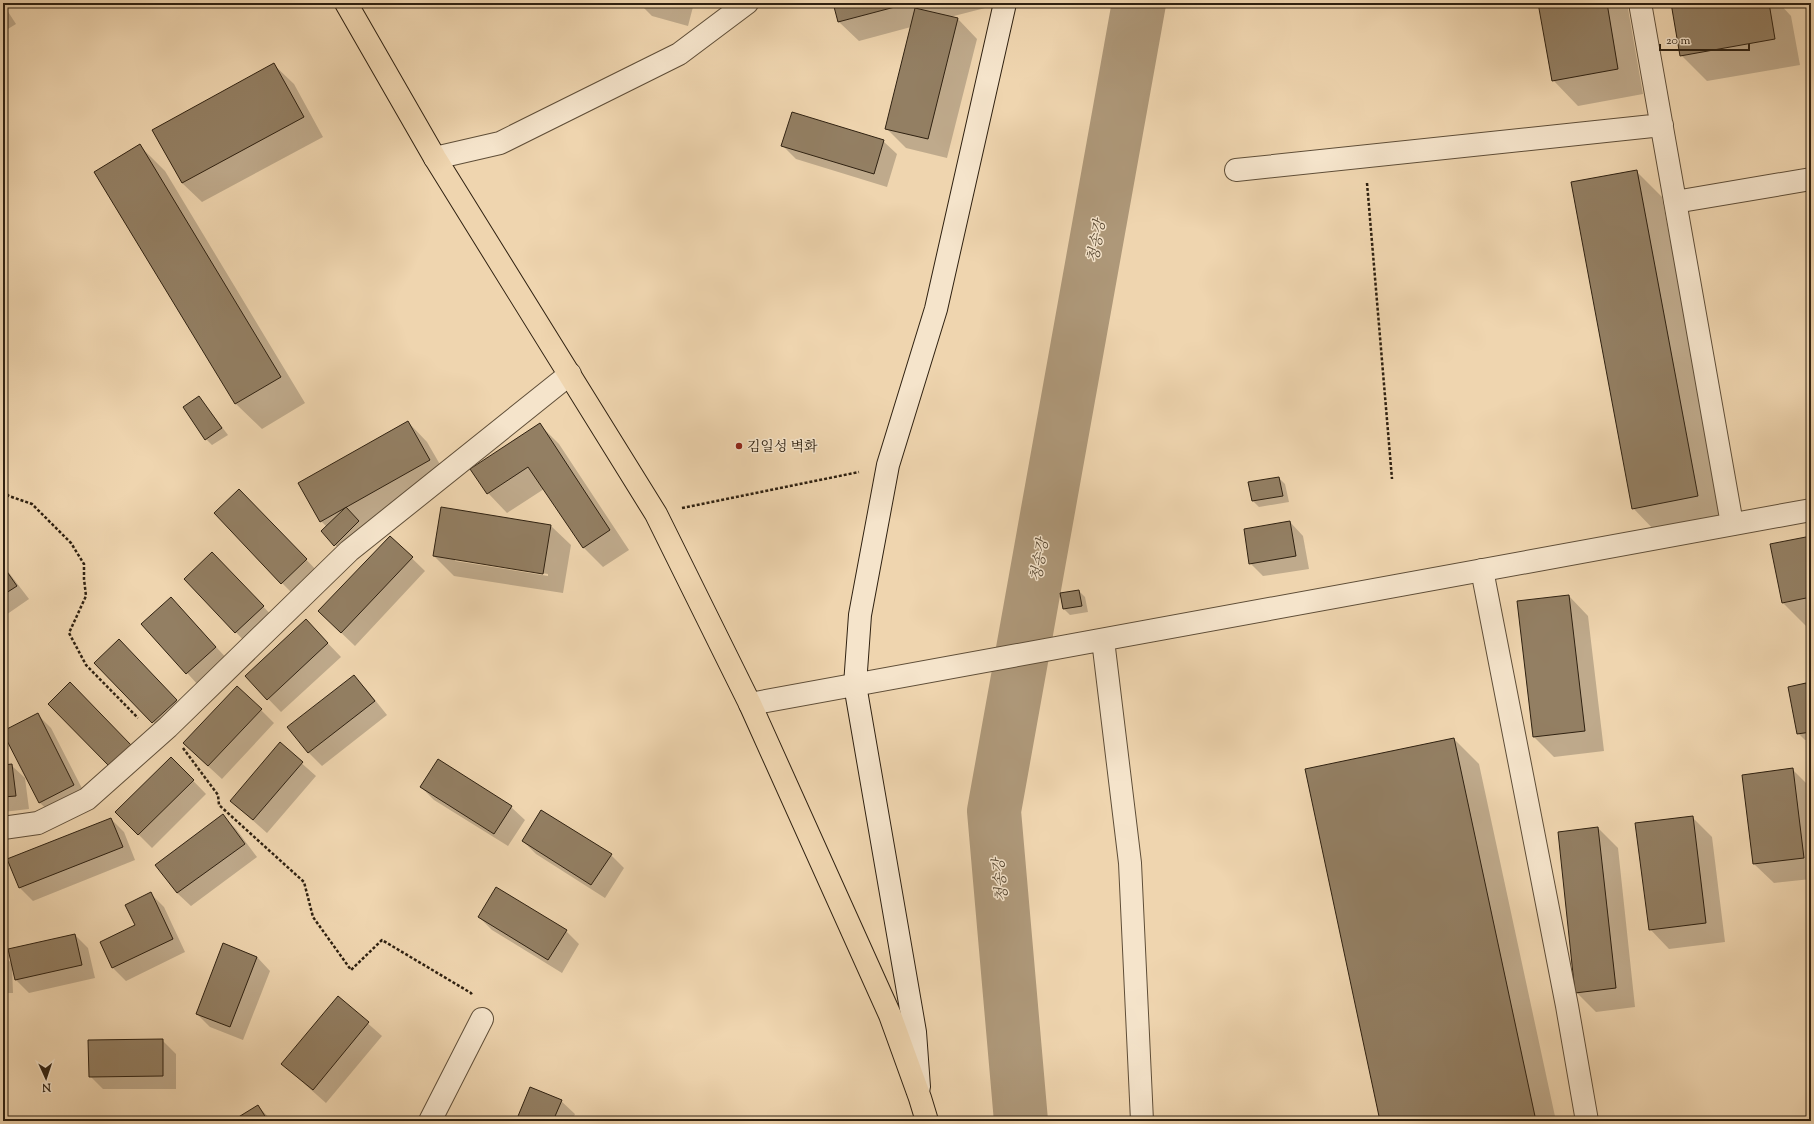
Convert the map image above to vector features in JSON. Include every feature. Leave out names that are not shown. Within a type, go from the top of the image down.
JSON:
[{"type":"main road","points":[[346,3],[435,158],[656,514],[750,704],[890,1015],[920,1098],[926,1121]]},
{"type":"street","points":[[435,158],[500,143],[679,54],[747,3]]},
{"type":"street","points":[[920,1098],[914,1032],[855,685],[860,615],[888,466],[936,309],[1006,3]]},
{"type":"street","points":[[1640,3],[1732,524]]},
{"type":"street","points":[[1236,170],[1662,125]]},
{"type":"street","points":[[1675,202],[1811,179]]},
{"type":"street","points":[[3,828],[38,823],[87,799],[162,732],[349,551],[570,374]]},
{"type":"street","points":[[750,704],[1811,510]]},
{"type":"street","points":[[1482,570],[1567,1006],[1587,1121]]},
{"type":"street","points":[[1103,640],[1130,863],[1142,1121]]},
{"type":"street","points":[[430,1121],[482,1019]]},
{"type":"path","points":[[1365,156],[1392,479]]},
{"type":"path","points":[[656,514],[888,466]]},
{"type":"path","points":[[3,491],[9,496],[32,504],[71,543],[84,564],[86,596],[69,633],[86,665],[162,732],[218,795],[219,805],[304,882],[314,917],[351,970],[382,940],[471,993],[482,1019]]},
{"type":"building","points":[[655,3],[669,3],[668,7]]},
{"type":"building","points":[[833,3],[910,3],[838,22]]},
{"type":"building","points":[[1538,3],[1607,3],[1618,69],[1552,81]]},
{"type":"building","points":[[1671,3],[1769,3],[1775,39],[1680,56]]},
{"type":"building","points":[[915,8],[958,18],[928,139],[885,129]]},
{"type":"building","points":[[274,63],[304,117],[182,183],[152,130]]},
{"type":"building","points":[[792,112],[884,140],[874,174],[781,146]]},
{"type":"building","points":[[140,144],[281,377],[235,404],[94,172]]},
{"type":"building","points":[[1637,170],[1698,496],[1632,509],[1571,182]]},
{"type":"building","points":[[199,396],[222,428],[205,440],[183,407]]},
{"type":"building","points":[[408,421],[430,460],[320,522],[298,483]]},
{"type":"building","points":[[540,423],[610,530],[583,548],[528,467],[487,494],[470,469]]},
{"type":"building","points":[[1279,477],[1283,496],[1252,501],[1248,482]]},
{"type":"building","points":[[239,489],[307,559],[281,584],[214,513]]},
{"type":"building","points":[[346,507],[359,521],[334,546],[321,531]]},
{"type":"building","points":[[441,507],[551,525],[543,574],[433,556]]},
{"type":"building","points":[[1290,521],[1296,556],[1249,564],[1244,529]]},
{"type":"building","points":[[390,536],[413,557],[341,633],[318,611]]},
{"type":"building","points":[[1811,536],[1811,597],[1782,603],[1770,544]]},
{"type":"building","points":[[212,552],[264,606],[235,633],[184,579]]},
{"type":"building","points":[[3,566],[17,586],[3,595]]},
{"type":"building","points":[[1079,590],[1082,606],[1063,609],[1060,593]]},
{"type":"building","points":[[1569,595],[1585,731],[1533,737],[1517,601]]},
{"type":"building","points":[[171,597],[216,647],[186,674],[141,624]]},
{"type":"building","points":[[306,619],[328,643],[267,700],[245,676]]},
{"type":"building","points":[[119,639],[177,700],[152,723],[94,663]]},
{"type":"building","points":[[354,675],[375,701],[308,753],[287,727]]},
{"type":"building","points":[[70,682],[131,745],[109,766],[48,704]]},
{"type":"building","points":[[1806,683],[1811,712],[1811,732],[1797,734],[1788,687]]},
{"type":"building","points":[[237,686],[262,709],[208,766],[183,743]]},
{"type":"building","points":[[38,713],[74,785],[39,803],[3,733],[3,731]]},
{"type":"building","points":[[1454,738],[1536,1121],[1380,1121],[1305,769]]},
{"type":"building","points":[[280,742],[303,762],[253,820],[230,801]]},
{"type":"building","points":[[171,757],[194,780],[138,835],[115,812]]},
{"type":"building","points":[[438,759],[512,806],[494,834],[420,787]]},
{"type":"building","points":[[12,764],[16,796],[3,797],[3,765]]},
{"type":"building","points":[[1793,768],[1804,858],[1753,864],[1742,775]]},
{"type":"building","points":[[541,810],[612,854],[591,885],[522,841]]},
{"type":"building","points":[[223,814],[245,844],[177,893],[155,865]]},
{"type":"building","points":[[1693,816],[1706,923],[1649,930],[1635,823]]},
{"type":"building","points":[[111,818],[123,847],[19,888],[7,859]]},
{"type":"building","points":[[1598,827],[1616,988],[1575,993],[1558,832]]},
{"type":"building","points":[[496,887],[567,930],[548,960],[478,917]]},
{"type":"building","points":[[151,892],[173,939],[112,968],[100,942],[135,925],[125,905]]},
{"type":"building","points":[[75,934],[82,965],[15,980],[8,949]]},
{"type":"building","points":[[223,943],[257,957],[230,1027],[196,1014]]},
{"type":"building","points":[[338,996],[369,1022],[313,1090],[281,1064]]},
{"type":"building","points":[[163,1039],[163,1076],[89,1077],[88,1040]]},
{"type":"building","points":[[530,1087],[562,1100],[553,1121],[516,1121]]},
{"type":"building","points":[[258,1105],[268,1121],[232,1121]]},
{"type":"waterway","name":"청송강","points":[[1021,1121],[994,811],[1139,3]]},
{"type":"place","name":"김일성 벽화","points":[[739,446]]}]
